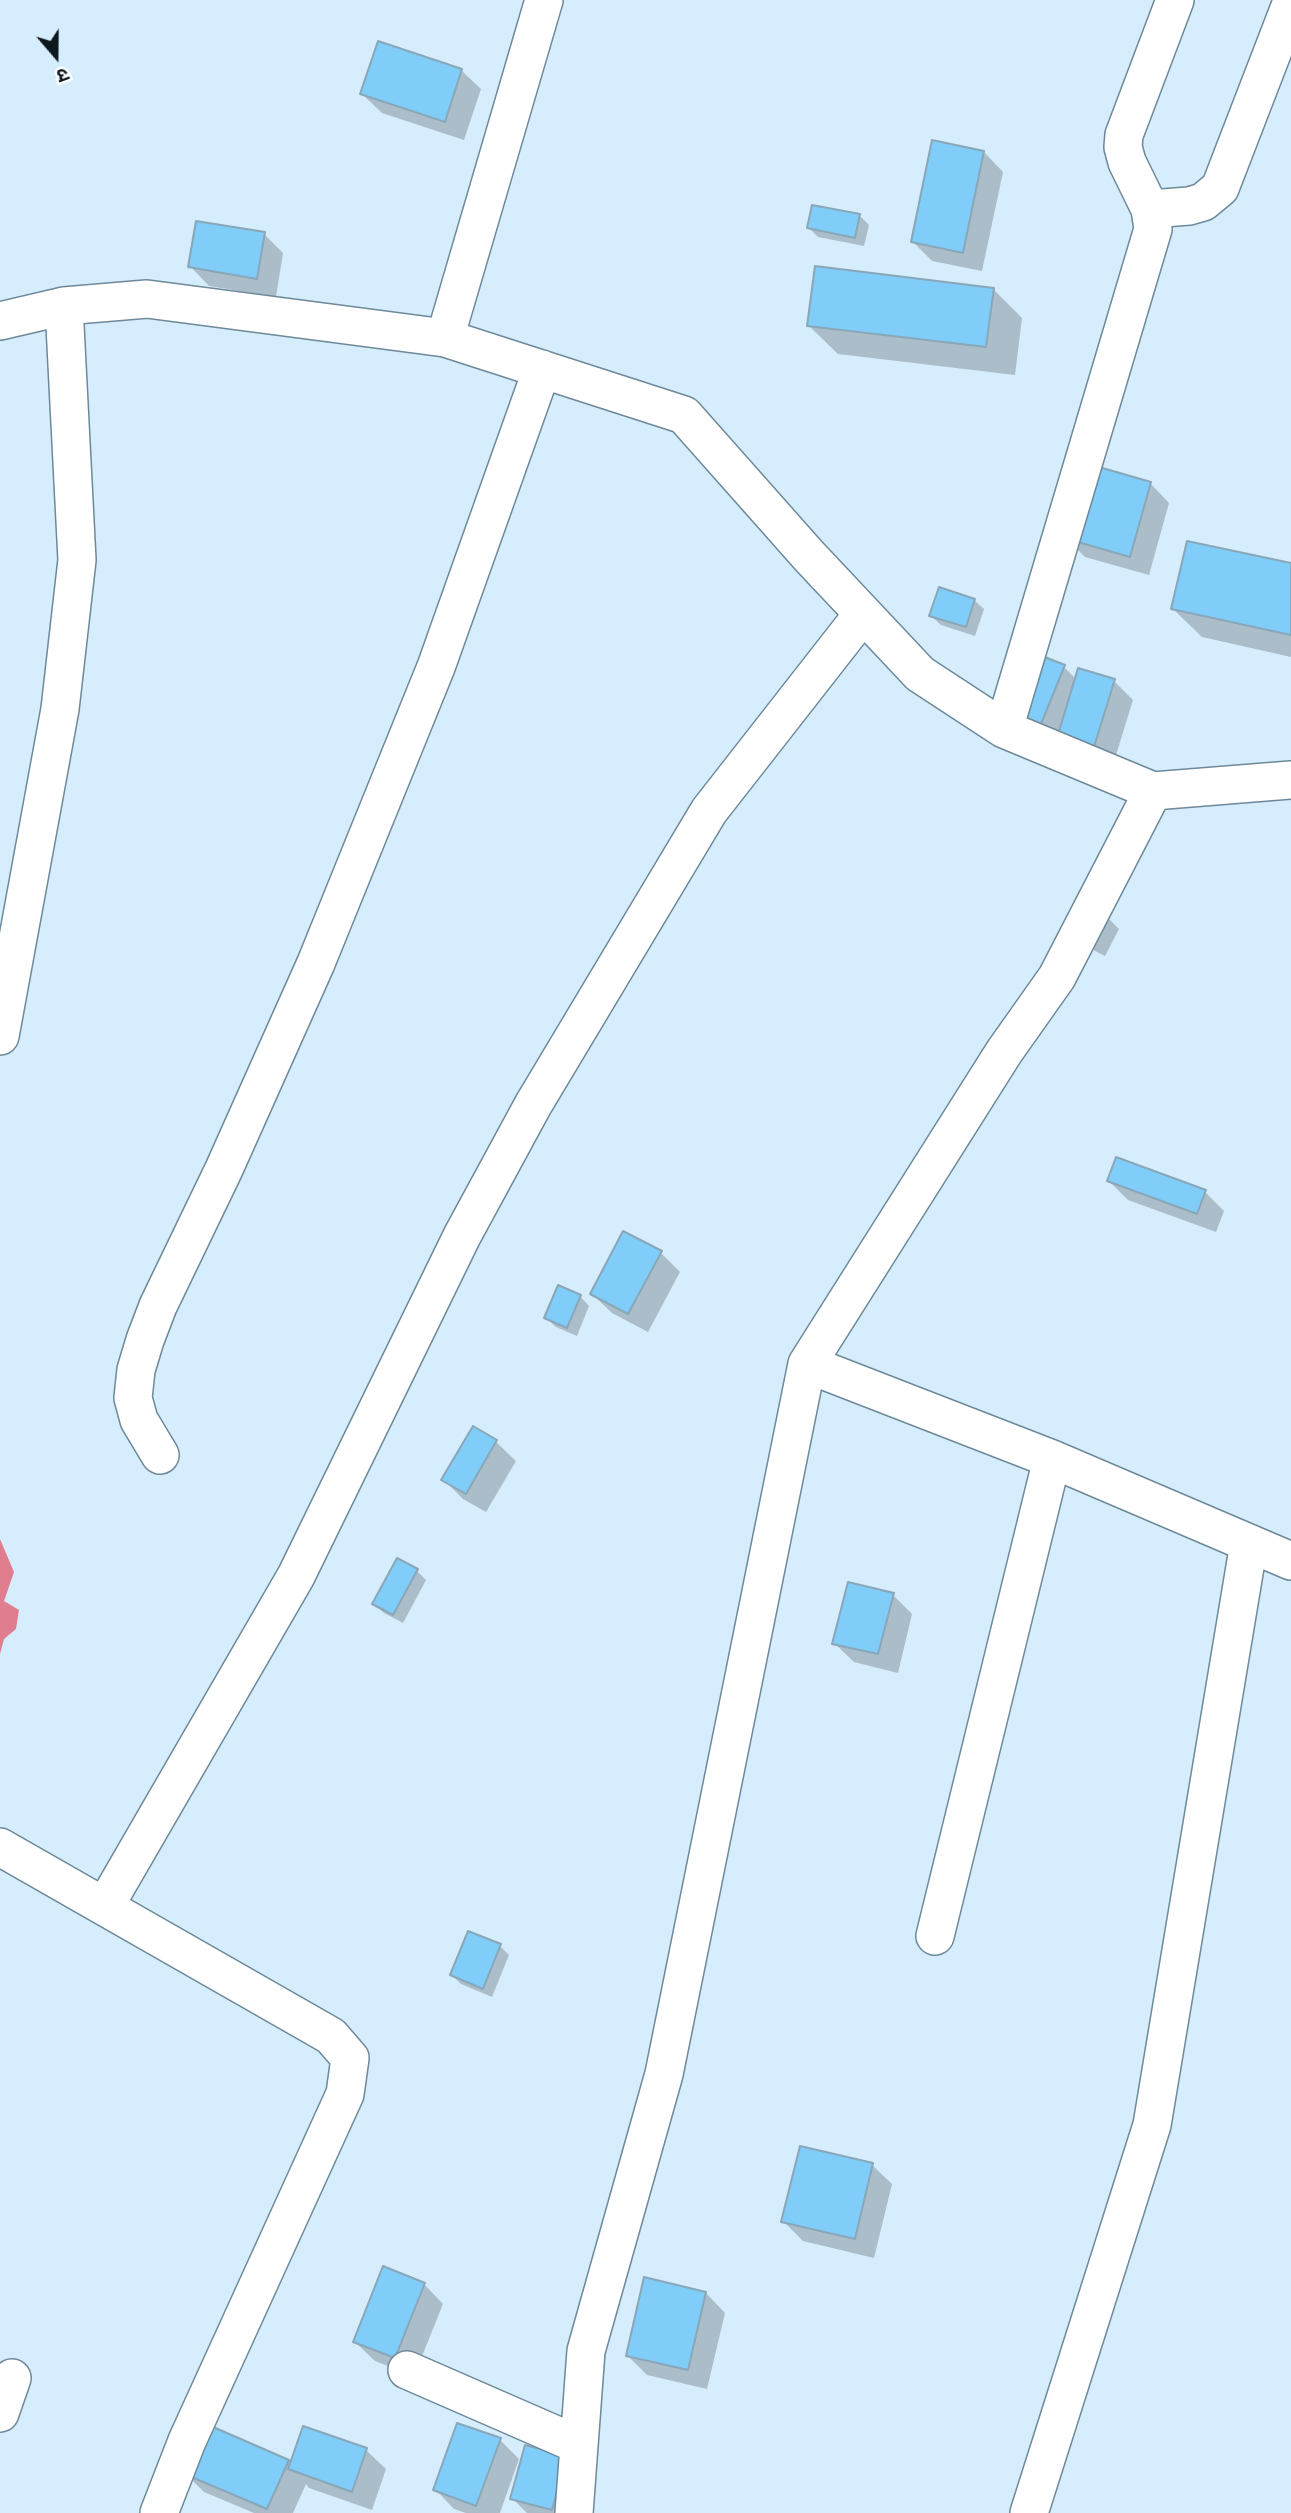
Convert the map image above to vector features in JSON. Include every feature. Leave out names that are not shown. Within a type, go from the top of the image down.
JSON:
[{"type":"street","points":[[445,338],[544,0]]},
{"type":"street","points":[[1004,729],[1153,229],[1150,209],[1127,162],[1123,147],[1124,135],[1175,0]]},
{"type":"street","points":[[1150,209],[1189,206],[1203,202],[1220,188],[1291,4]]},
{"type":"street","points":[[0,321],[64,306],[147,299],[445,338],[684,415],[809,556],[920,674],[1004,729],[1153,791],[1291,780]]},
{"type":"street","points":[[0,1036],[60,709],[77,560],[64,306]]},
{"type":"street","points":[[160,1455],[139,1420],[133,1398],[135,1370],[145,1340],[158,1306],[224,1169],[321,950],[436,667],[542,369]]},
{"type":"street","points":[[105,1906],[296,1576],[462,1236],[533,1105],[709,811],[863,614]]},
{"type":"street","points":[[574,2513],[586,2351],[664,2074],[807,1364],[1004,1052],[1057,977],[1153,791]]},
{"type":"street","points":[[807,1364],[1052,1459],[1291,1561]]},
{"type":"street","points":[[934,1936],[1052,1459]]},
{"type":"street","points":[[1029,2513],[1152,2125],[1249,1543]]},
{"type":"street","points":[[0,1847],[331,2036],[350,2058],[345,2094],[187,2441],[159,2513]]},
{"type":"street","points":[[407,2370],[579,2445]]},
{"type":"street","points":[[0,2413],[12,2378]]},
{"type":"shaded area","points":[[0,1539],[14,1572],[4,1601],[19,1610],[16,1629],[4,1639],[0,1654]]},
{"type":"building","points":[[378,41],[462,69],[445,122],[360,94]]},
{"type":"building","points":[[932,140],[984,151],[963,253],[911,242]]},
{"type":"building","points":[[812,205],[860,214],[855,238],[807,228]]},
{"type":"building","points":[[196,221],[265,232],[257,279],[188,267]]},
{"type":"building","points":[[815,266],[994,288],[986,347],[807,326]]},
{"type":"building","points":[[1085,463],[1151,482],[1130,557],[1064,538]]},
{"type":"building","points":[[1187,541],[1291,563],[1291,635],[1171,609]]},
{"type":"building","points":[[939,587],[975,599],[966,627],[929,616]]},
{"type":"building","points":[[1032,652],[1065,665],[1041,724],[1008,711]]},
{"type":"building","points":[[1078,668],[1115,679],[1093,750],[1057,738]]},
{"type":"building","points":[[1116,1157],[1206,1190],[1197,1214],[1107,1181]]},
{"type":"building","points":[[623,1231],[662,1251],[628,1314],[590,1294]]},
{"type":"building","points":[[558,1285],[581,1295],[567,1328],[544,1318]]},
{"type":"building","points":[[473,1426],[497,1440],[466,1494],[441,1480]]},
{"type":"building","points":[[397,1558],[418,1569],[393,1615],[372,1604]]},
{"type":"building","points":[[848,1582],[894,1593],[878,1654],[832,1644]]},
{"type":"building","points":[[468,1931],[501,1944],[483,1989],[450,1975]]},
{"type":"building","points":[[800,2146],[873,2163],[855,2239],[781,2222]]},
{"type":"building","points":[[383,2266],[425,2283],[395,2358],[353,2342]]},
{"type":"building","points":[[644,2277],[706,2292],[688,2370],[626,2356]]},
{"type":"building","points":[[204,2423],[289,2460],[267,2509],[182,2473]]},
{"type":"building","points":[[457,2423],[501,2438],[476,2506],[433,2490]]},
{"type":"building","points":[[303,2426],[367,2448],[352,2492],[288,2469]]},
{"type":"building","points":[[525,2445],[567,2456],[552,2510],[510,2499]]}]
